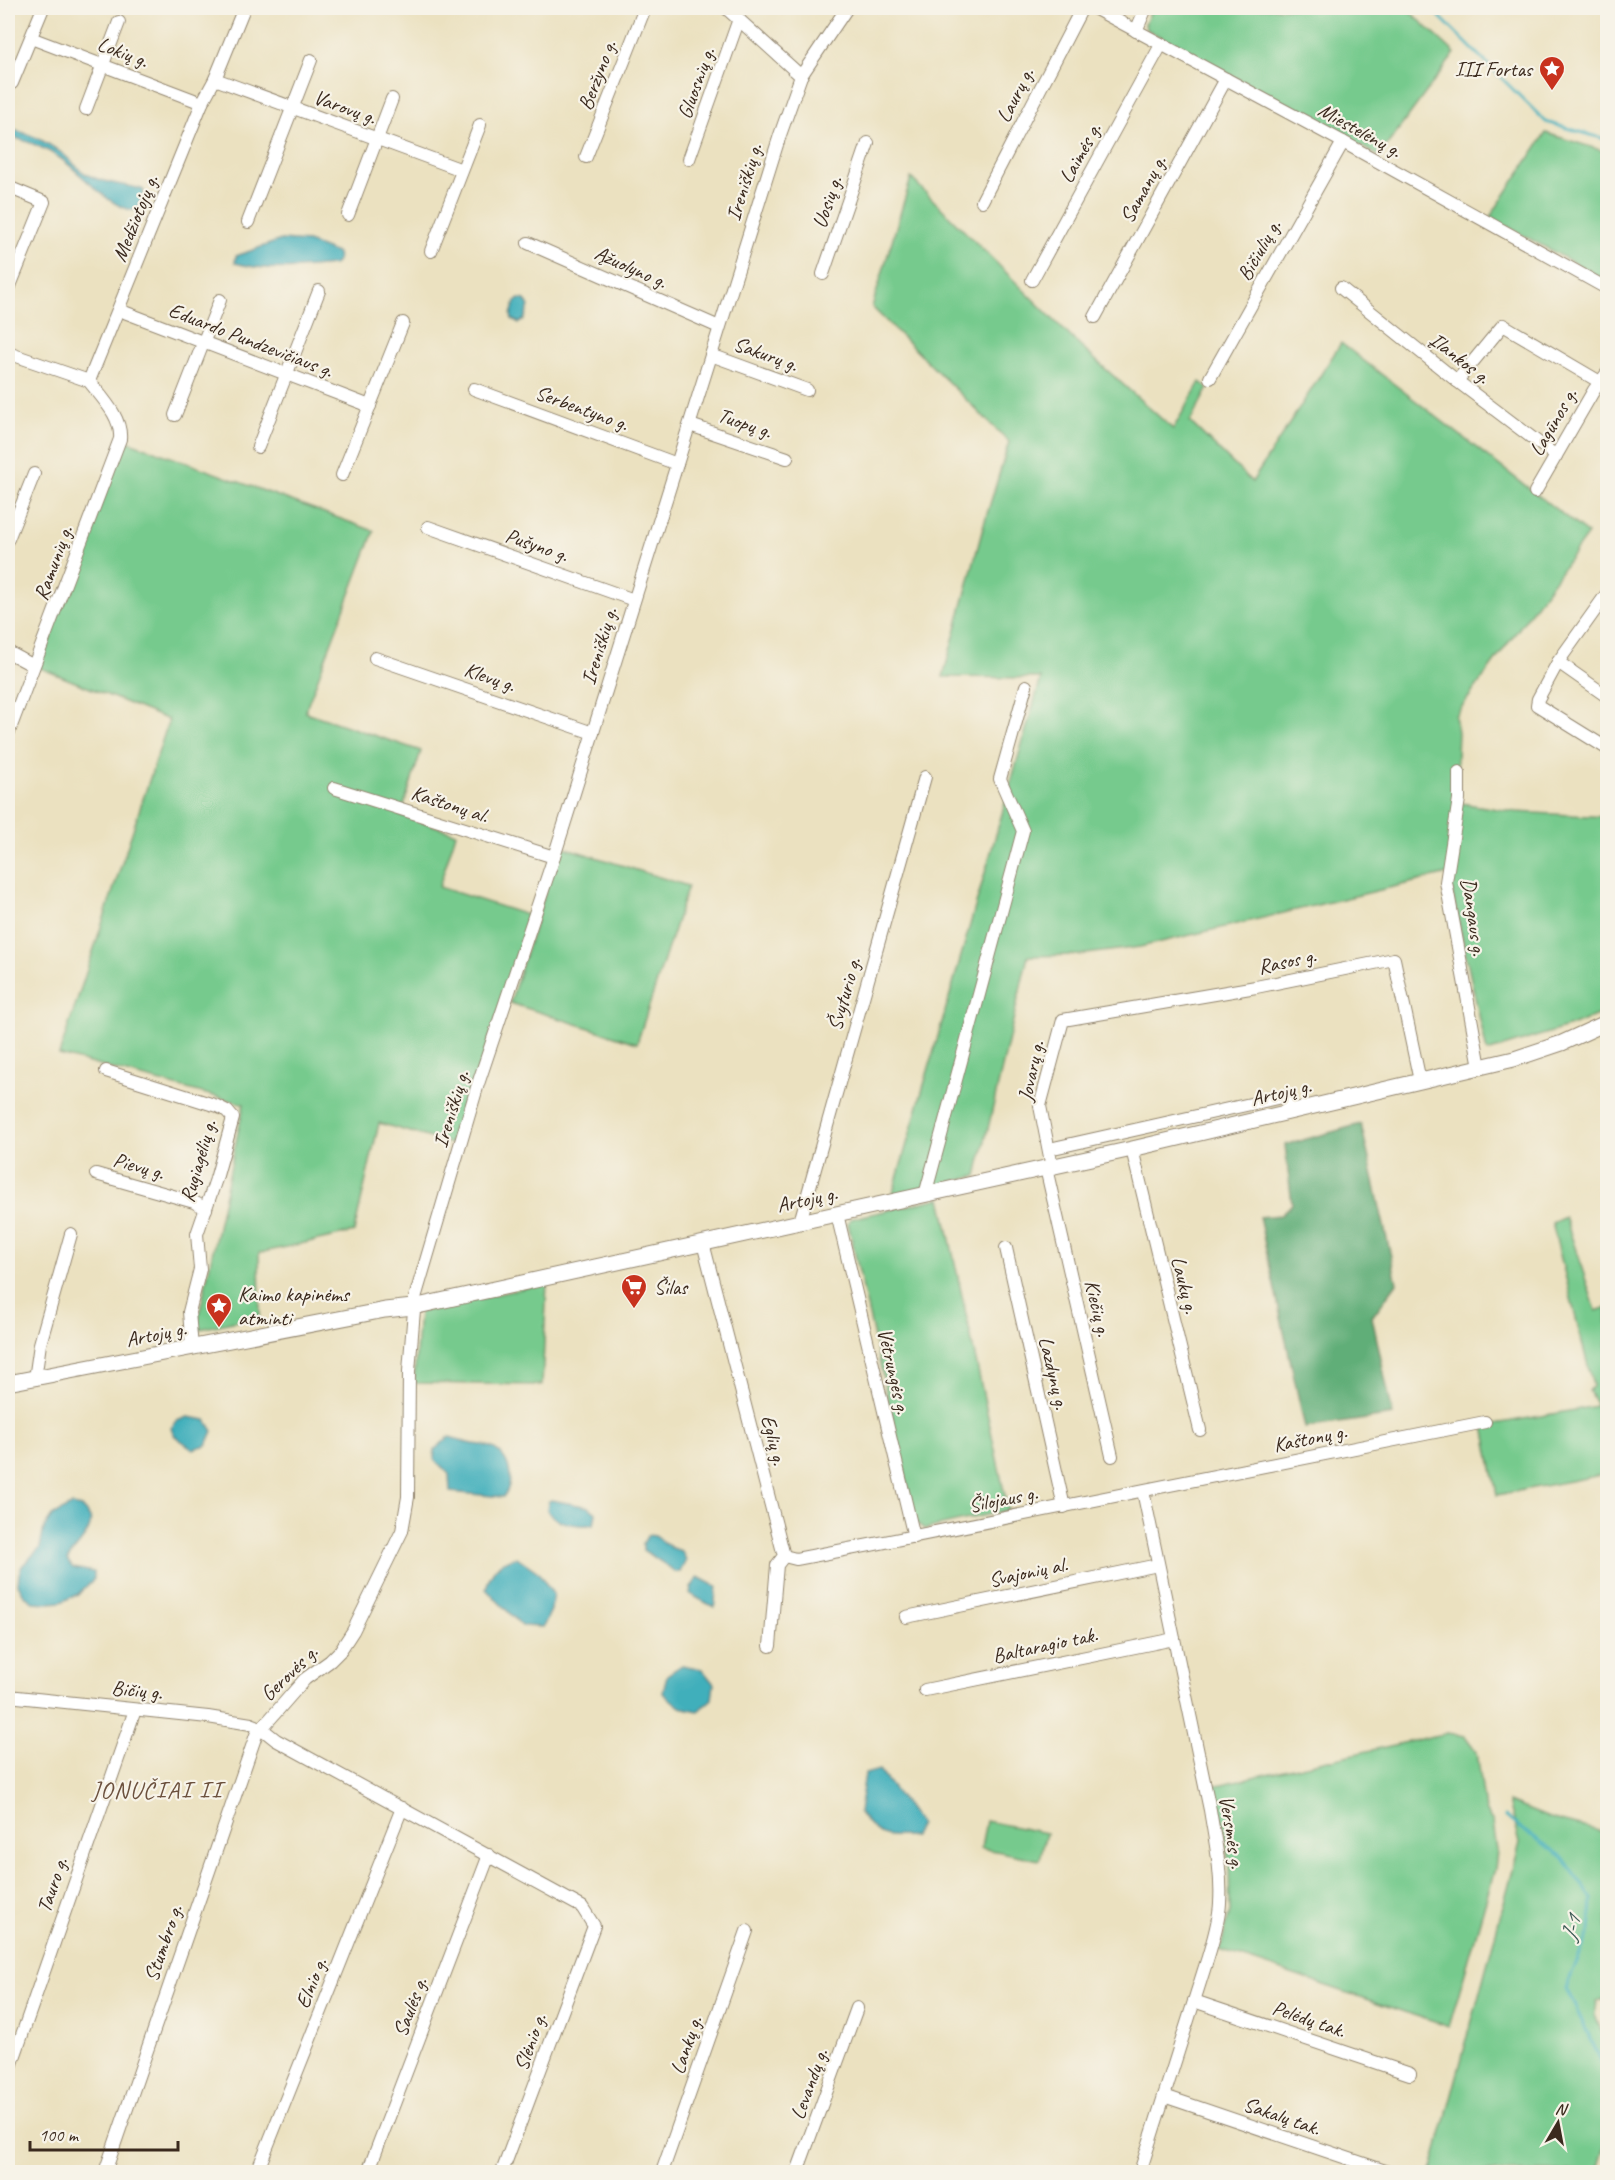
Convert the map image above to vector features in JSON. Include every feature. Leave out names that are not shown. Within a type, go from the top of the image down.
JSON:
[{"type":"main road","name":"Artojų g.","points":[[8,1383],[385,1310],[413,1307],[1132,1149],[1514,1059],[1562,1044],[1608,1022]]},
{"type":"street","points":[[12,83],[43,8]]},
{"type":"street","name":"Medžiotojų g.","points":[[89,381],[202,102],[215,79],[244,8]]},
{"type":"street","name":"Beržyno g.","points":[[586,158],[645,8]]},
{"type":"street","points":[[726,8],[801,76]]},
{"type":"street","name":"Ireniškių g.","points":[[413,1307],[478,1084],[554,857],[780,135],[801,76],[847,8]]},
{"type":"street","name":"Laurų g.","points":[[982,201],[1082,8]]},
{"type":"street","name":"Miestelėnų g.","points":[[1094,8],[1343,142],[1608,289]]},
{"type":"street","points":[[1136,31],[1146,8]]},
{"type":"street","name":"Gluosnių g.","points":[[689,159],[739,19]]},
{"type":"street","points":[[86,109],[119,22]]},
{"type":"street","name":"Lokių g.","points":[[31,38],[202,102]]},
{"type":"street","name":"Laimės g.","points":[[1032,280],[1161,45]]},
{"type":"street","points":[[248,222],[311,60]]},
{"type":"street","name":"Varovų g.","points":[[215,79],[462,170]]},
{"type":"street","name":"Samanų g.","points":[[1095,317],[1226,79]]},
{"type":"street","points":[[348,215],[392,99]]},
{"type":"street","points":[[431,251],[480,125]]},
{"type":"street","name":"Bičiulių g.","points":[[1210,378],[1343,142]]},
{"type":"street","name":"Uosių g.","points":[[823,274],[868,143]]},
{"type":"street","points":[[8,187],[44,202],[8,291]]},
{"type":"street","name":"Ąžuolyno g.","points":[[528,243],[719,327]]},
{"type":"street","name":"Įlankos g.","points":[[1341,288],[1457,381],[1556,456]]},
{"type":"street","points":[[258,447],[319,291]]},
{"type":"street","points":[[175,415],[220,300]]},
{"type":"street","name":"Eduardo Pundzevičiaus g.","points":[[119,310],[370,406]]},
{"type":"street","points":[[342,475],[403,323]]},
{"type":"street","points":[[1457,381],[1503,325],[1600,382]]},
{"type":"street","points":[[8,352],[89,381]]},
{"type":"street","name":"Sakurų g.","points":[[711,355],[807,390]]},
{"type":"street","name":"Lagūnos g.","points":[[1535,492],[1608,372]]},
{"type":"street","name":"Ramunių g.","points":[[8,734],[32,665],[40,653],[120,439],[117,419],[89,381]]},
{"type":"street","name":"Serbentyno g.","points":[[474,389],[677,464]]},
{"type":"street","name":"Tuopų g.","points":[[690,425],[787,458]]},
{"type":"street","points":[[8,538],[34,474]]},
{"type":"street","name":"Pušyno g.","points":[[428,527],[634,600]]},
{"type":"street","points":[[1608,592],[1558,662],[1537,705],[1608,749]]},
{"type":"street","points":[[8,652],[32,665]]},
{"type":"street","name":"Klevų g.","points":[[375,658],[593,733]]},
{"type":"street","points":[[1558,662],[1608,698]]},
{"type":"street","points":[[925,1195],[1023,831],[1000,779],[1026,686]]},
{"type":"street","name":"Dangaus g.","points":[[1459,772],[1459,799],[1446,882],[1480,1067]]},
{"type":"street","name":"Švyturio g.","points":[[800,1222],[924,777]]},
{"type":"street","name":"Kaštonų al.","points":[[334,788],[554,857]]},
{"type":"street","name":"Rasos g.","points":[[1063,1020],[1256,987],[1394,959],[1420,1081]]},
{"type":"street","name":"Jovarų g.","points":[[1049,1167],[1049,1149],[1040,1106],[1063,1020]]},
{"type":"street","name":"Rugiagėlių g.","points":[[106,1071],[216,1106],[227,1111],[233,1118],[216,1179],[197,1234],[200,1269],[189,1312],[192,1348]]},
{"type":"street","points":[[1049,1149],[1286,1096],[1290,1112]]},
{"type":"street","name":"Laukų g.","points":[[1132,1149],[1200,1430]]},
{"type":"street","name":"Kiečių g.","points":[[1049,1167],[1112,1456]]},
{"type":"street","name":"Pievų g.","points":[[96,1174],[194,1202],[206,1209]]},
{"type":"street","name":"Vėtrungės g.","points":[[837,1214],[914,1537]]},
{"type":"street","points":[[34,1379],[40,1344],[71,1234]]},
{"type":"street","name":"Eglių g.","points":[[703,1243],[784,1556]]},
{"type":"street","name":"Lazdynų g.","points":[[1006,1248],[1064,1507]]},
{"type":"street","name":"Gerovės g.","points":[[413,1307],[409,1371],[408,1497],[402,1531],[353,1631],[340,1651],[330,1661],[305,1678],[261,1728],[276,1740],[582,1906],[594,1926]]},
{"type":"street","name":"Kaštonų g.","points":[[1143,1491],[1485,1422]]},
{"type":"street","name":"Šilojaus g.","points":[[784,1556],[796,1559],[1143,1491]]},
{"type":"street","name":"Versmės g.","points":[[1140,2172],[1217,1928],[1220,1903],[1219,1860],[1143,1491]]},
{"type":"street","points":[[770,1647],[777,1565],[784,1556]]},
{"type":"street","name":"Svajonių al.","points":[[906,1617],[1158,1565]]},
{"type":"street","name":"Baltaragio tak.","points":[[925,1689],[1174,1639]]},
{"type":"street","name":"Bičių g.","points":[[8,1696],[208,1717],[251,1724],[261,1728]]},
{"type":"street","name":"Tauro g.","points":[[8,2074],[135,1710]]},
{"type":"street","name":"Stumbro g.","points":[[105,2172],[253,1743],[261,1728]]},
{"type":"street","name":"Elnio g.","points":[[257,2172],[402,1808]]},
{"type":"street","name":"Saulės g.","points":[[368,2172],[489,1855]]},
{"type":"street","name":"Slėnio g.","points":[[502,2172],[594,1926]]},
{"type":"street","name":"Lankų g.","points":[[662,2172],[747,1931]]},
{"type":"street","name":"Pelėdų tak.","points":[[1194,2001],[1410,2074]]},
{"type":"street","name":"Levandų g.","points":[[797,2172],[857,2008]]},
{"type":"street","name":"Sakalų tak.","points":[[1164,2096],[1388,2172]]},
{"type":"green space","points":[[1152,8],[1406,8],[1455,53],[1379,156],[1146,29],[1145,24]]},
{"type":"green space","points":[[1546,133],[1607,152],[1607,281],[1490,217]]},
{"type":"green space","points":[[911,178],[1081,347],[1173,429],[1200,382],[1208,388],[1190,422],[1252,482],[1341,343],[1588,534],[1455,716],[1458,732],[1455,802],[1516,812],[1607,817],[1607,1011],[1571,1026],[1487,1052],[1448,874],[1140,947],[1079,955],[1028,956],[977,1176],[892,1196],[1041,678],[943,677],[984,524],[1009,442],[872,307]]},
{"type":"green space","points":[[124,440],[374,531],[305,712],[421,751],[401,815],[456,833],[439,887],[530,916],[455,1145],[379,1123],[354,1232],[259,1253],[260,1316],[196,1330],[244,1104],[59,1055],[169,720],[38,667]]},
{"type":"green space","points":[[560,846],[688,886],[637,1043],[510,1003]]},
{"type":"green space","points":[[1361,1124],[1397,1283],[1372,1317],[1393,1415],[1305,1428],[1259,1217],[1281,1215],[1292,1204],[1285,1145]]},
{"type":"green space","points":[[941,1198],[1008,1510],[925,1529],[916,1523],[848,1223],[850,1219]]},
{"type":"green space","points":[[1565,1217],[1596,1311],[1607,1307],[1607,1474],[1497,1495],[1484,1426],[1597,1406],[1589,1391],[1593,1386],[1552,1223]]},
{"type":"green space","points":[[547,1283],[542,1385],[414,1383],[419,1312]]},
{"type":"green space","points":[[1447,1733],[1465,1736],[1477,1752],[1485,1810],[1493,1822],[1497,1851],[1495,1869],[1449,2027],[1220,1950],[1230,1912],[1229,1867],[1226,1834],[1213,1786]]},
{"type":"green space","points":[[1509,1802],[1549,1818],[1607,1833],[1607,1999],[1597,2002],[1595,2015],[1607,2046],[1608,2136],[1597,2172],[1431,2172],[1520,1843]]},
{"type":"green space","points":[[986,1821],[1046,1833],[1040,1860],[981,1848]]},
{"type":"water","points":[[8,129],[22,132],[44,142],[94,178],[142,189],[144,191],[137,210],[117,205],[54,154],[8,136]]},
{"type":"water","points":[[281,240],[308,242],[337,253],[338,260],[334,265],[284,268],[260,268],[235,263],[236,256]]},
{"type":"water","points":[[519,299],[525,300],[529,306],[524,320],[519,323],[512,319],[511,315],[515,302]]},
{"type":"water","points":[[188,1417],[206,1420],[213,1431],[207,1445],[193,1449],[175,1436],[171,1428],[177,1421]]},
{"type":"water","points":[[449,1437],[470,1444],[487,1446],[501,1454],[509,1467],[510,1475],[503,1497],[450,1492],[449,1474],[435,1460],[434,1450]]},
{"type":"water","points":[[551,1500],[589,1507],[596,1513],[594,1524],[575,1525],[556,1519],[547,1510],[548,1502]]},
{"type":"water","points":[[72,1505],[81,1507],[90,1518],[90,1523],[86,1534],[67,1560],[73,1568],[94,1572],[94,1579],[78,1594],[61,1602],[33,1602],[24,1595],[18,1584],[22,1566],[40,1548],[44,1528],[52,1516]]},
{"type":"water","points":[[648,1535],[655,1536],[672,1548],[682,1551],[686,1560],[680,1572],[675,1572],[643,1550],[643,1543]]},
{"type":"water","points":[[517,1557],[538,1572],[553,1594],[551,1610],[543,1627],[522,1626],[486,1589],[496,1568],[505,1561]]},
{"type":"water","points":[[698,1577],[717,1587],[714,1607],[690,1594]]},
{"type":"water","points":[[682,1665],[702,1669],[714,1684],[712,1699],[698,1711],[680,1707],[663,1693],[667,1675]]},
{"type":"water","points":[[879,1770],[920,1824],[914,1836],[882,1834],[871,1827],[859,1812],[865,1774]]},
{"type":"waterway","points":[[1431,8],[1546,122],[1608,140]]},
{"type":"waterway","name":"J-1","points":[[1505,1817],[1563,1857],[1592,1899],[1590,1930],[1566,1988],[1608,2075]]},
{"type":"place","name":"III Fortas","points":[[1552,92]]},
{"type":"place","name":"Šilas","points":[[634,1310]]},
{"type":"place","name":"Kaimo kapinėms atminti","points":[[219,1329]]},
{"type":"district","name":"JONUČIAI II","points":[[157,1790]]}]
